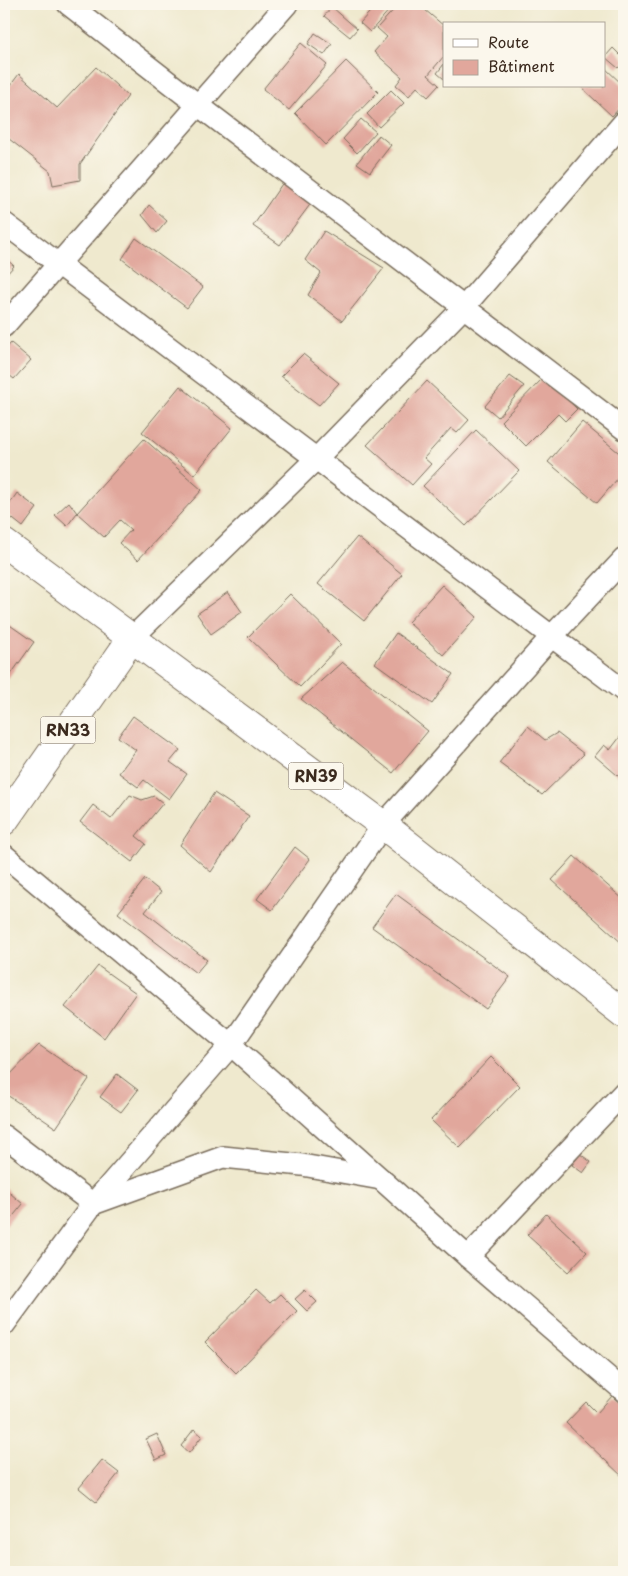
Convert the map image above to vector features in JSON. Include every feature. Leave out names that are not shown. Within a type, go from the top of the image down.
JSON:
[{"type":"main road","name":"RN39","points":[[4,543],[383,825],[624,1014]]},
{"type":"main road","name":"RN33","points":[[4,821],[132,638]]},
{"type":"street","points":[[68,4],[624,429]]},
{"type":"street","points":[[4,326],[287,4]]},
{"type":"street","points":[[132,638],[317,458],[464,307],[624,122]]},
{"type":"street","points":[[4,223],[624,691]]},
{"type":"street","points":[[4,1325],[93,1204],[231,1045],[383,825],[552,636],[624,559]]},
{"type":"street","points":[[4,855],[231,1045],[468,1257],[624,1391]]},
{"type":"street","points":[[468,1257],[624,1092]]},
{"type":"street","points":[[4,1136],[93,1204]]},
{"type":"street","points":[[93,1204],[223,1157],[302,1165],[382,1179]]},
{"type":"building","points":[[377,4],[386,4],[391,8],[370,32],[360,23]]},
{"type":"building","points":[[399,4],[418,4],[443,25],[443,57],[428,75],[439,85],[428,97],[417,87],[409,96],[396,85],[402,77],[374,52],[387,37],[377,28]]},
{"type":"building","points":[[332,7],[357,29],[350,37],[324,16]]},
{"type":"building","points":[[315,33],[332,44],[324,55],[308,44]]},
{"type":"building","points":[[301,43],[327,65],[289,110],[263,89]]},
{"type":"building","points":[[613,48],[624,59],[624,62],[618,68],[606,56]]},
{"type":"building","points":[[346,61],[378,92],[326,145],[295,113]]},
{"type":"building","points":[[443,65],[443,78],[437,73]]},
{"type":"building","points":[[96,67],[128,96],[80,164],[80,180],[53,185],[50,171],[4,135],[4,94],[19,74],[57,108]]},
{"type":"building","points":[[606,69],[624,86],[624,103],[612,116],[582,88],[606,88]]},
{"type":"building","points":[[391,90],[404,103],[379,127],[367,114]]},
{"type":"building","points":[[361,119],[376,132],[357,153],[343,139]]},
{"type":"building","points":[[379,135],[391,145],[370,172],[357,163]]},
{"type":"building","points":[[284,181],[312,202],[280,245],[253,226]]},
{"type":"building","points":[[149,205],[167,221],[157,233],[142,215]]},
{"type":"building","points":[[324,231],[384,268],[342,321],[308,295],[321,273],[305,260]]},
{"type":"building","points":[[136,238],[203,287],[187,308],[122,259]]},
{"type":"building","points":[[4,257],[14,266],[4,277]]},
{"type":"building","points":[[11,343],[31,360],[14,379],[4,371],[4,351]]},
{"type":"building","points":[[303,354],[339,383],[319,405],[281,376]]},
{"type":"building","points":[[510,376],[524,386],[498,417],[485,406]]},
{"type":"building","points":[[544,377],[577,409],[565,421],[558,414],[526,446],[501,421]]},
{"type":"building","points":[[427,381],[469,420],[457,433],[451,428],[424,458],[431,464],[412,485],[367,445]]},
{"type":"building","points":[[180,386],[232,428],[194,475],[142,432]]},
{"type":"building","points":[[582,422],[624,457],[624,471],[597,503],[548,462]]},
{"type":"building","points":[[476,430],[519,471],[466,526],[423,486]]},
{"type":"building","points":[[144,439],[202,490],[138,560],[119,543],[131,530],[120,520],[104,537],[77,513]]},
{"type":"building","points":[[17,493],[37,508],[23,527],[4,512]]},
{"type":"building","points":[[69,502],[77,513],[67,526],[55,515]]},
{"type":"building","points":[[357,537],[402,574],[364,621],[318,584]]},
{"type":"building","points":[[442,585],[477,617],[443,655],[408,622]]},
{"type":"building","points":[[228,592],[242,612],[211,634],[197,614]]},
{"type":"building","points":[[290,594],[341,644],[300,687],[248,637]]},
{"type":"building","points":[[4,621],[34,642],[4,684]]},
{"type":"building","points":[[396,633],[453,674],[432,704],[375,663]]},
{"type":"building","points":[[342,662],[428,731],[393,773],[301,699]]},
{"type":"building","points":[[133,716],[180,750],[170,762],[187,774],[169,799],[144,780],[138,787],[119,773],[136,750],[118,737]]},
{"type":"building","points":[[528,726],[545,740],[557,733],[584,754],[542,795],[499,763]]},
{"type":"building","points":[[620,737],[624,741],[624,781],[595,756],[604,745],[610,750]]},
{"type":"building","points":[[214,793],[249,816],[211,872],[180,845]]},
{"type":"building","points":[[130,795],[142,800],[154,796],[163,803],[136,836],[146,844],[132,862],[80,822],[93,805],[111,819]]},
{"type":"building","points":[[295,847],[310,859],[272,910],[257,899]]},
{"type":"building","points":[[574,856],[624,900],[624,945],[552,880]]},
{"type":"building","points":[[145,879],[161,892],[145,912],[207,960],[196,973],[118,913]]},
{"type":"building","points":[[396,894],[510,977],[486,1009],[372,927]]},
{"type":"building","points":[[98,966],[136,993],[104,1038],[65,1007]]},
{"type":"building","points":[[39,1045],[89,1079],[56,1128],[4,1093],[4,1081]]},
{"type":"building","points":[[491,1057],[520,1086],[460,1148],[431,1120]]},
{"type":"building","points":[[117,1074],[138,1090],[121,1112],[100,1097]]},
{"type":"building","points":[[580,1154],[591,1162],[583,1173],[572,1165]]},
{"type":"building","points":[[4,1188],[23,1204],[5,1226],[4,1225]]},
{"type":"building","points":[[546,1214],[587,1252],[568,1272],[527,1235]]},
{"type":"building","points":[[256,1290],[270,1303],[280,1294],[297,1311],[236,1373],[205,1342]]},
{"type":"building","points":[[305,1290],[317,1302],[307,1311],[295,1299]]},
{"type":"building","points":[[612,1396],[624,1407],[624,1478],[566,1423],[586,1402],[597,1413]]},
{"type":"building","points":[[194,1429],[202,1436],[189,1453],[181,1446]]},
{"type":"building","points":[[157,1434],[166,1455],[156,1460],[146,1439]]},
{"type":"building","points":[[102,1460],[119,1473],[96,1502],[79,1488]]}]
